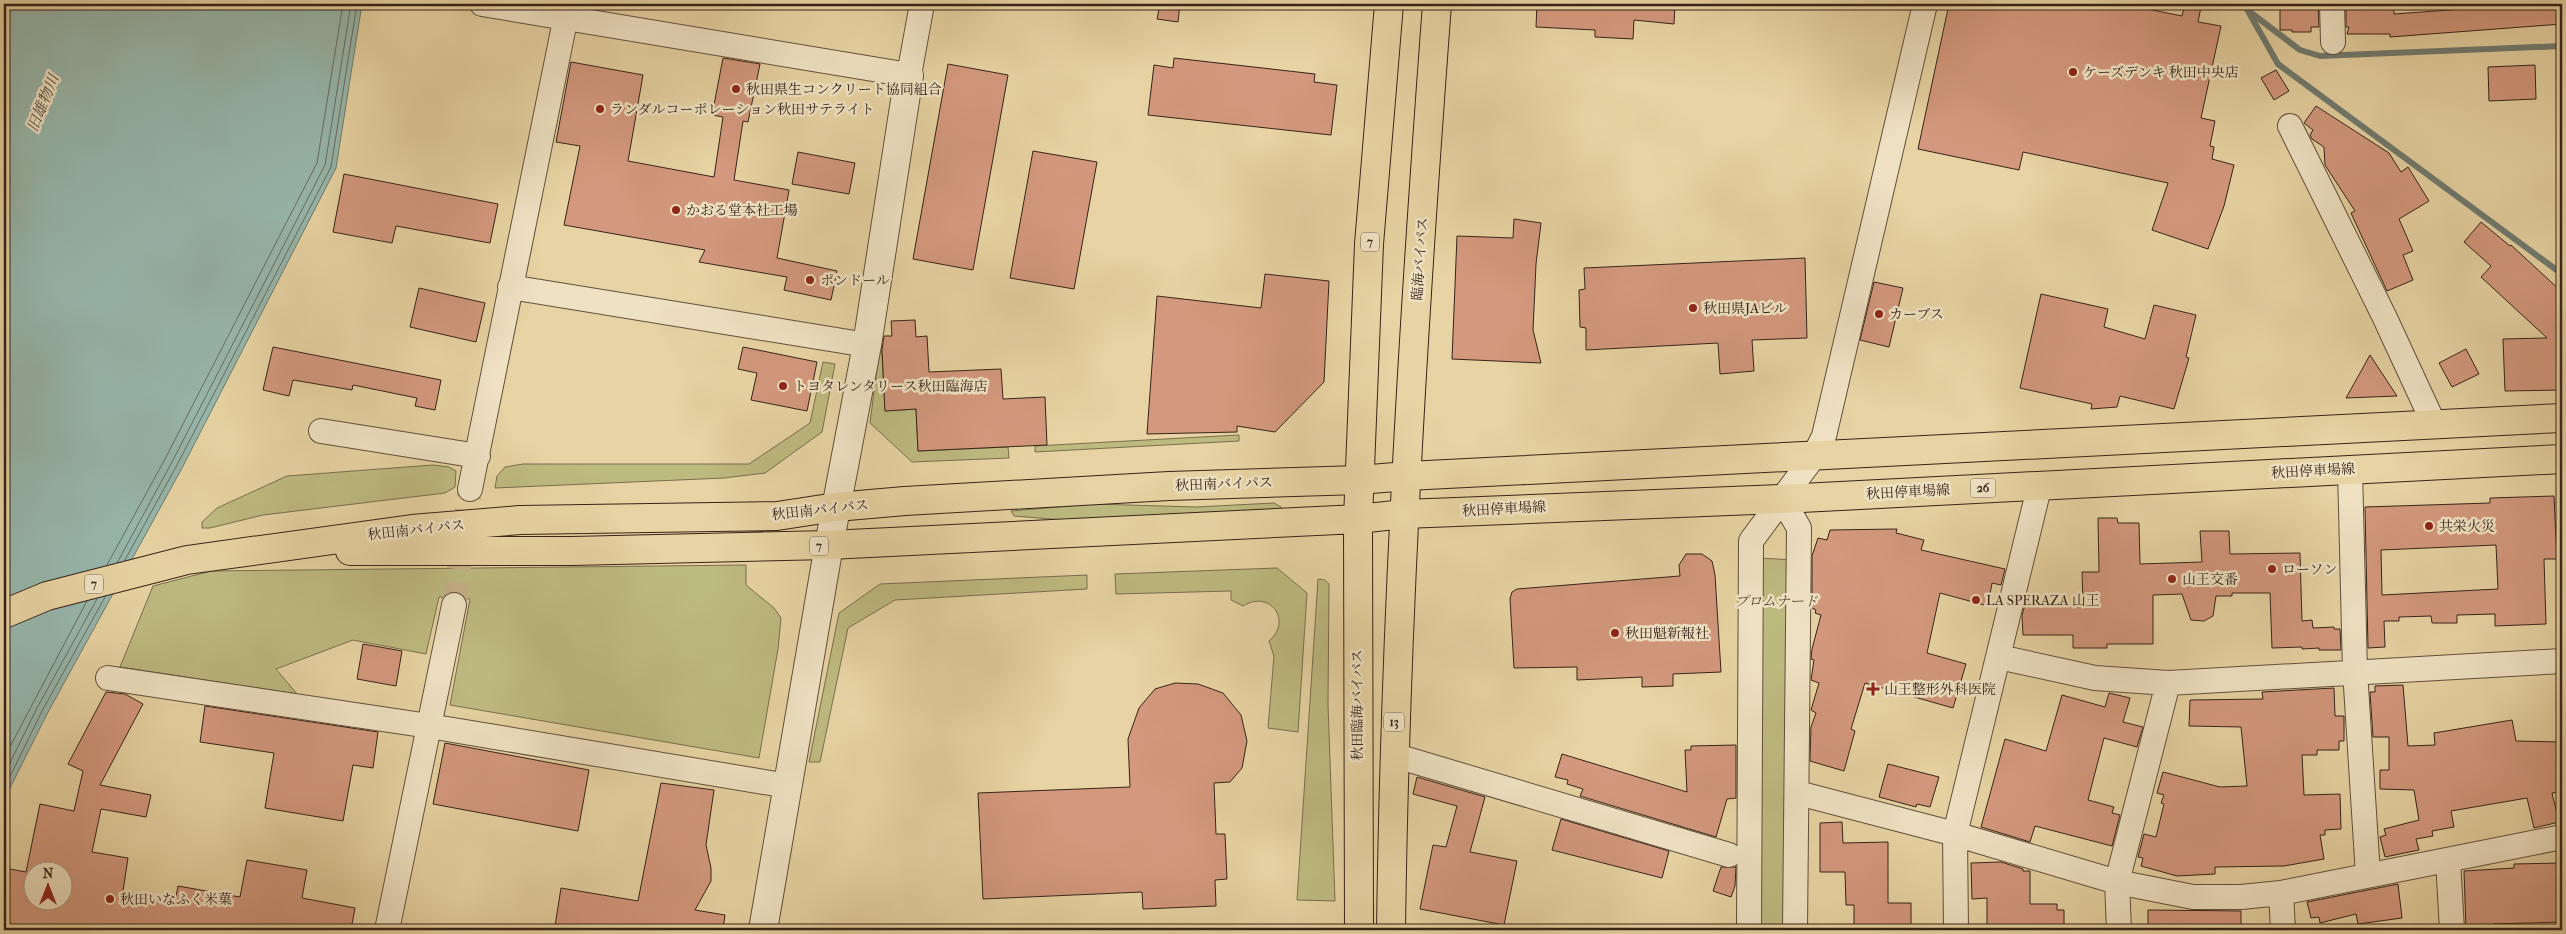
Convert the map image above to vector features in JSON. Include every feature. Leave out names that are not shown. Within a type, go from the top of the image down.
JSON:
[{"type":"main road","name":"7","points":[[1359,480],[1369,244],[1389,4]]},
{"type":"main road","name":"臨海バイパス","points":[[1404,514],[1437,4]]},
{"type":"main road","points":[[1407,476],[2562,418]]},
{"type":"main road","name":"秋田停車場線","points":[[1404,514],[1782,499],[2040,484],[2562,459]]},
{"type":"main road","name":"秋田南バイパス","points":[[4,614],[48,596],[187,560],[234,552],[412,529],[520,520],[777,516],[836,507],[1170,486],[1359,480],[1407,476]]},
{"type":"main road","name":"秋田臨海バイパス","points":[[1359,480],[1359,930]]},
{"type":"main road","name":"秋田南バイパス","points":[[234,552],[572,551],[829,545],[1358,519],[1404,514]]},
{"type":"main road","name":"13","points":[[1391,930],[1393,756],[1404,514]]},
{"type":"street","points":[[482,4],[566,16],[908,75]]},
{"type":"street","points":[[763,930],[829,545],[867,346],[908,75],[922,4]]},
{"type":"street","points":[[1749,930],[1752,541],[1814,456],[1826,428],[1925,4]]},
{"type":"street","points":[[2332,4],[2333,42]]},
{"type":"street","points":[[470,489],[566,16]]},
{"type":"street","points":[[2290,126],[2384,316],[2434,424]]},
{"type":"street","points":[[510,286],[867,346]]},
{"type":"street","points":[[320,431],[478,456]]},
{"type":"street","points":[[2350,469],[2355,671],[2368,875]]},
{"type":"street","points":[[1956,930],[1955,834],[2040,484]]},
{"type":"street","points":[[1782,499],[1799,528],[1798,793],[1795,930]]},
{"type":"street","points":[[387,930],[454,605]]},
{"type":"street","points":[[1999,658],[2095,678],[2168,683],[2355,671],[2562,661]]},
{"type":"street","points":[[108,678],[429,726],[788,786]]},
{"type":"street","points":[[2119,930],[2117,882],[2168,683]]},
{"type":"street","points":[[1393,756],[1729,855]]},
{"type":"street","points":[[1798,793],[1955,834],[2117,882],[2193,897],[2240,898],[2280,893],[2562,837]]},
{"type":"street","points":[[2448,860],[2452,930]]},
{"type":"street","points":[[2280,893],[2283,930]]},
{"type":"green space","points":[[881,337],[885,411],[916,409],[918,451],[1008,447],[1009,458],[912,462],[870,423]]},
{"type":"green space","points":[[823,362],[835,364],[822,432],[765,473],[724,478],[495,488],[497,476],[505,467],[523,464],[749,464],[810,423]]},
{"type":"green space","points":[[1239,435],[1239,441],[1035,452],[1035,446]]},
{"type":"green space","points":[[433,465],[449,467],[456,471],[455,487],[445,493],[263,515],[210,528],[202,528],[202,522],[217,508],[287,476]]},
{"type":"green space","points":[[1274,503],[1281,507],[1281,513],[1087,522],[1014,516],[1011,511],[1093,504],[1196,507]]},
{"type":"green space","name":"プロムナード","points":[[1759,558],[1794,560],[1788,930],[1754,930]]},
{"type":"green space","points":[[746,565],[746,585],[774,608],[781,618],[778,649],[759,758],[450,705],[470,599],[439,597],[426,654],[353,640],[276,669],[297,694],[120,667],[153,586],[211,571]]},
{"type":"green space","points":[[1277,568],[1307,593],[1298,732],[1268,728],[1274,656],[1269,641],[1276,633],[1279,625],[1275,610],[1269,604],[1262,601],[1243,606],[1231,600],[1231,591],[1116,594],[1115,574]]},
{"type":"green space","points":[[1087,575],[1087,589],[895,600],[848,628],[820,762],[809,762],[839,613],[880,584]]},
{"type":"green space","points":[[1318,579],[1325,580],[1329,584],[1328,704],[1335,901],[1297,900]]},
{"type":"water","name":"旧雄物川","points":[[4,4],[362,4],[336,168],[182,468],[47,714],[4,800]]},
{"type":"building","points":[[1160,4],[1180,4],[1178,22],[1157,19]]},
{"type":"building","points":[[1537,4],[1675,4],[1674,24],[1634,20],[1633,39],[1595,37],[1595,30],[1536,27]]},
{"type":"building","name":"ケーズデンキ 秋田中央店","points":[[1949,4],[2123,4],[2182,16],[2185,4],[2201,7],[2198,22],[2221,26],[2201,118],[2215,121],[2210,146],[2214,147],[2212,159],[2234,165],[2224,206],[2208,249],[2152,230],[2168,183],[2023,152],[2019,170],[1918,149]]},
{"type":"building","points":[[2280,4],[2318,4],[2319,27],[2311,27],[2311,32],[2280,30]]},
{"type":"building","points":[[2534,4],[2562,4],[2562,24],[2390,37],[2390,34],[2347,34],[2349,27],[2346,27],[2346,5],[2394,6],[2394,14]]},
{"type":"building","points":[[723,58],[760,64],[748,122],[743,121],[734,180],[789,190],[777,258],[837,271],[831,300],[784,290],[787,277],[699,262],[705,250],[564,225],[580,146],[556,142],[571,62],[643,75],[628,161],[714,177],[723,117],[712,115]]},
{"type":"building","points":[[1174,58],[1315,74],[1314,82],[1337,85],[1331,135],[1148,115],[1154,65],[1173,68]]},
{"type":"building","points":[[948,64],[1008,75],[973,270],[913,259]]},
{"type":"building","points":[[2535,65],[2536,99],[2489,101],[2488,67]]},
{"type":"building","points":[[2276,70],[2289,91],[2274,100],[2261,78]]},
{"type":"building","points":[[2316,106],[2389,153],[2401,172],[2408,167],[2429,201],[2399,219],[2413,251],[2403,255],[2413,280],[2387,291],[2351,213],[2355,211],[2325,165],[2324,147],[2312,139],[2310,135],[2313,130],[2304,123]]},
{"type":"building","points":[[1033,151],[1097,162],[1074,289],[1010,278]]},
{"type":"building","points":[[798,152],[855,163],[849,194],[792,184]]},
{"type":"building","points":[[344,174],[498,204],[490,243],[396,226],[392,243],[333,232]]},
{"type":"building","points":[[1514,219],[1541,223],[1536,264],[1533,330],[1541,363],[1452,359],[1457,236],[1513,238]]},
{"type":"building","points":[[2481,222],[2511,245],[2562,292],[2562,390],[2505,391],[2503,339],[2547,338],[2481,277],[2491,266],[2464,242]]},
{"type":"building","name":"秋田県JAビル","points":[[1805,258],[1807,338],[1752,340],[1754,371],[1720,374],[1718,343],[1586,350],[1586,328],[1580,327],[1579,290],[1585,289],[1584,268]]},
{"type":"building","points":[[1265,274],[1329,281],[1324,382],[1275,432],[1237,426],[1237,432],[1147,434],[1157,296],[1261,308]]},
{"type":"building","name":"カーブス","points":[[1874,282],[1903,288],[1889,347],[1860,340]]},
{"type":"building","points":[[419,288],[485,303],[476,342],[410,327]]},
{"type":"building","points":[[2041,294],[2108,309],[2104,327],[2145,339],[2154,305],[2196,315],[2186,357],[2189,358],[2174,409],[2120,396],[2117,407],[2091,409],[2092,404],[2020,388]]},
{"type":"building","points":[[915,320],[916,337],[927,336],[929,372],[1001,369],[1003,399],[1045,397],[1047,445],[918,451],[916,409],[885,411],[882,350],[884,336],[892,336],[891,321]]},
{"type":"building","points":[[273,347],[441,380],[435,410],[415,406],[417,398],[353,385],[352,390],[293,380],[289,396],[263,390]]},
{"type":"building","name":"トヨタレンタリース秋田臨海店","points":[[743,347],[817,362],[807,411],[751,400],[757,373],[738,369]]},
{"type":"building","points":[[2466,349],[2479,374],[2452,387],[2439,363]]},
{"type":"building","points":[[2370,355],[2397,396],[2346,398]]},
{"type":"building","points":[[2554,496],[2557,559],[2544,559],[2546,624],[2495,626],[2495,614],[2457,615],[2457,623],[2432,623],[2431,616],[2399,617],[2399,621],[2384,621],[2385,647],[2368,648],[2365,507],[2490,503],[2490,498]],"holes":[[[2496,545],[2498,589],[2382,595],[2381,550]]]},
{"type":"building","points":[[2098,518],[2117,518],[2118,523],[2139,523],[2140,564],[2202,562],[2200,531],[2229,531],[2230,554],[2300,553],[2302,621],[2312,620],[2313,628],[2334,627],[2334,629],[2340,629],[2341,650],[2302,649],[2302,647],[2272,648],[2270,593],[2232,593],[2232,596],[2216,596],[2213,616],[2204,621],[2191,620],[2182,594],[2153,595],[2153,644],[2107,644],[2107,648],[2073,648],[2073,635],[2023,635],[2022,615],[2025,605],[2083,604],[2082,572],[2099,572]]},
{"type":"building","points":[[1897,529],[1896,533],[1924,540],[1921,550],[2005,569],[2001,585],[1992,583],[1988,606],[1940,593],[1927,653],[1966,664],[1953,708],[1865,683],[1851,729],[1855,731],[1844,771],[1810,761],[1811,727],[1816,713],[1811,710],[1819,683],[1811,680],[1814,660],[1811,659],[1812,649],[1821,615],[1815,613],[1816,610],[1812,608],[1812,556],[1818,538],[1827,540],[1830,530]]},
{"type":"building","name":"秋田魁新報社","points":[[1686,554],[1702,554],[1712,561],[1715,575],[1721,672],[1673,674],[1673,686],[1642,687],[1642,677],[1577,680],[1577,667],[1514,668],[1510,599],[1512,592],[1517,589],[1680,576],[1679,565]]},
{"type":"building","points":[[363,644],[402,651],[396,686],[357,679]]},
{"type":"building","points":[[1175,683],[1198,684],[1223,693],[1241,715],[1247,741],[1242,768],[1230,782],[1214,783],[1216,834],[1225,834],[1227,879],[1215,880],[1216,906],[1143,909],[1142,892],[983,899],[978,793],[1130,787],[1128,739],[1139,708],[1155,689]]},
{"type":"building","points":[[2403,685],[2408,746],[2435,745],[2434,733],[2512,720],[2516,741],[2561,742],[2562,792],[2552,793],[2559,822],[2534,828],[2527,798],[2451,811],[2454,827],[2432,831],[2433,836],[2416,839],[2419,850],[2385,857],[2380,837],[2386,835],[2384,829],[2419,820],[2414,790],[2380,789],[2380,770],[2389,770],[2389,737],[2373,737],[2370,692],[2375,692],[2375,686]]},
{"type":"building","points":[[2334,688],[2335,716],[2344,716],[2344,741],[2339,741],[2339,750],[2317,750],[2317,755],[2302,755],[2304,795],[2340,794],[2341,829],[2325,830],[2325,835],[2320,835],[2324,859],[2284,866],[2215,867],[2215,874],[2177,876],[2141,866],[2143,858],[2138,857],[2144,834],[2156,837],[2164,804],[2161,803],[2164,795],[2157,793],[2163,772],[2220,787],[2247,786],[2241,727],[2189,726],[2190,700],[2263,699],[2262,692]]},
{"type":"building","points":[[106,692],[125,694],[143,704],[100,785],[151,795],[146,817],[101,809],[92,852],[128,858],[123,891],[175,901],[178,886],[240,897],[247,860],[307,870],[302,898],[355,908],[351,930],[4,930],[4,868],[22,871],[22,912],[72,912],[72,862],[28,862],[40,804],[74,811],[83,771],[68,764]]},
{"type":"building","points":[[2109,693],[2130,698],[2123,722],[2143,727],[2137,747],[2104,738],[2088,800],[2114,807],[2112,813],[2120,815],[2112,846],[2035,826],[2030,842],[1981,827],[2005,739],[2046,751],[2062,695],[2105,707]]},
{"type":"building","points":[[205,706],[378,732],[373,768],[353,765],[343,821],[265,808],[274,753],[200,742]]},
{"type":"building","points":[[445,743],[589,770],[578,831],[433,804]]},
{"type":"building","points":[[1736,745],[1736,798],[1727,799],[1716,837],[1580,796],[1583,789],[1567,784],[1568,780],[1555,777],[1562,754],[1687,792],[1685,750],[1691,750],[1691,746]]},
{"type":"building","points":[[1888,764],[1939,777],[1930,807],[1917,804],[1916,807],[1879,797]]},
{"type":"building","points":[[1417,777],[1485,797],[1470,852],[1517,861],[1504,925],[1420,909],[1433,845],[1446,847],[1457,806],[1413,794]]},
{"type":"building","points":[[661,783],[714,790],[706,845],[711,868],[711,881],[695,910],[725,915],[723,930],[581,930],[555,926],[561,888],[638,901]]},
{"type":"building","points":[[1561,819],[1669,851],[1662,878],[1552,850]]},
{"type":"building","points":[[1842,822],[1843,843],[1888,842],[1888,903],[1911,903],[1911,930],[1854,930],[1854,905],[1846,905],[1845,872],[1820,872],[1820,823]]},
{"type":"building","points":[[2001,862],[2023,869],[2023,871],[2030,871],[2030,904],[2057,904],[2057,910],[2064,910],[2064,930],[1987,930],[1987,898],[1972,899],[1971,863]]},
{"type":"building","points":[[2562,863],[2562,922],[2493,924],[2493,928],[2466,929],[2464,871],[2514,868],[2514,864]]},
{"type":"building","points":[[1721,867],[1736,867],[1735,886],[1731,897],[1713,891]]},
{"type":"building","points":[[2398,884],[2402,918],[2358,924],[2356,914],[2320,923],[2319,917],[2311,918],[2307,902]]},
{"type":"building","points":[[2148,910],[2241,911],[2241,930],[2148,930]]},
{"type":"waterway","points":[[2244,4],[2278,64],[2562,274]]},
{"type":"waterway","points":[[2250,12],[2300,50],[2320,56],[2562,46]]},
{"type":"tunnel","points":[[454,605],[470,489]]},
{"type":"place","name":"ケーズデンキ 秋田中央店","points":[[2073,72]]},
{"type":"place","name":"秋田県生コンクリート協同組合","points":[[736,89]]},
{"type":"place","name":"ランダルコーポレーション秋田サテライト","points":[[600,109]]},
{"type":"place","name":"かおる堂本社工場","points":[[676,210]]},
{"type":"place","name":"ポンドール","points":[[810,280]]},
{"type":"place","name":"秋田県JAビル","points":[[1693,308]]},
{"type":"place","name":"カーブス","points":[[1879,314]]},
{"type":"place","name":"トヨタレンタリース秋田臨海店","points":[[783,386]]},
{"type":"place","name":"共栄火災","points":[[2429,526]]},
{"type":"place","name":"ローソン","points":[[2272,569]]},
{"type":"place","name":"山王交番","points":[[2172,579]]},
{"type":"place","name":"LA SPERAZA 山王","points":[[1976,600]]},
{"type":"place","name":"秋田魁新報社","points":[[1615,633]]},
{"type":"place","name":"山王整形外科医院","points":[[1873,689]]},
{"type":"place","name":"秋田いなふく米菓","points":[[110,899]]}]
